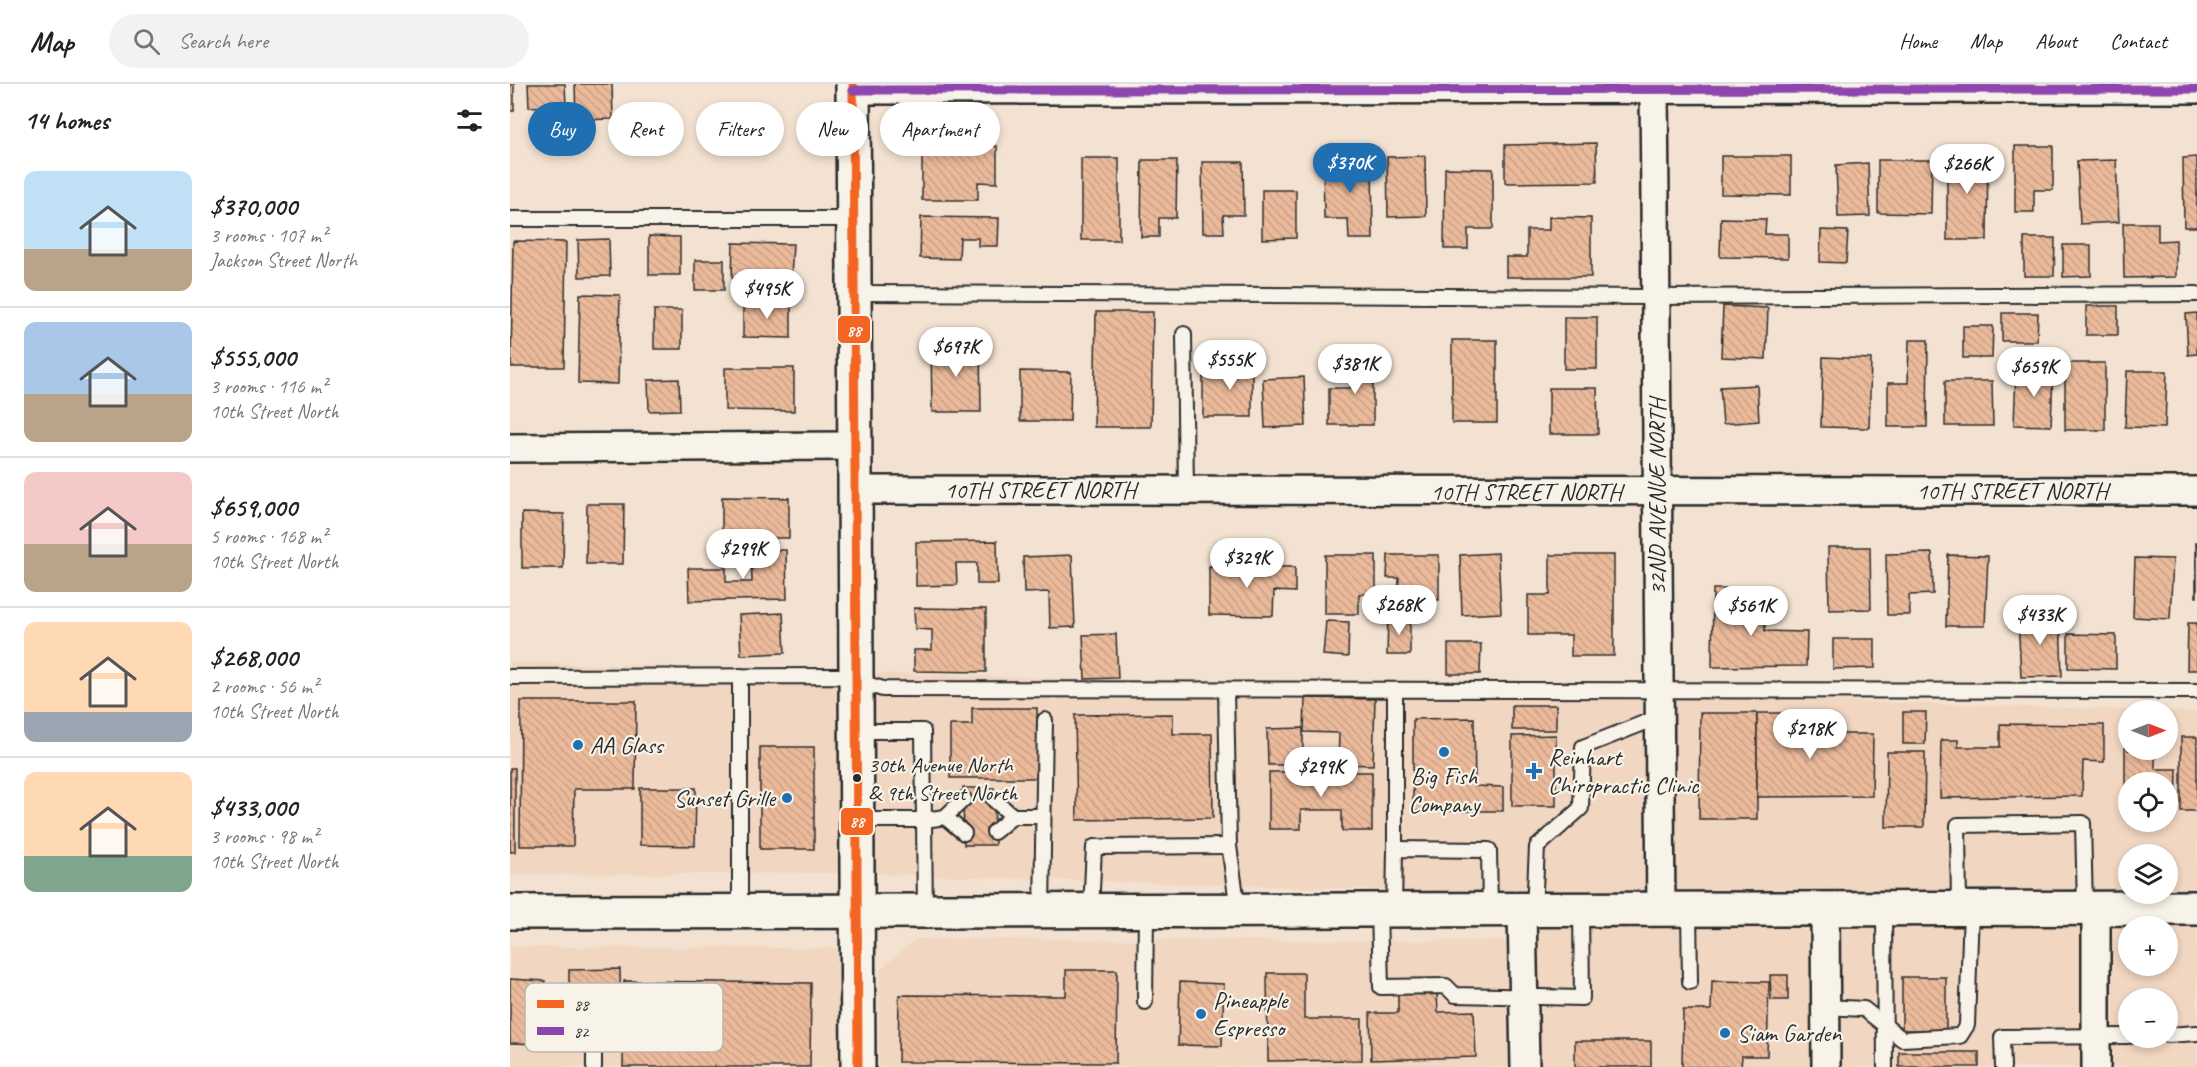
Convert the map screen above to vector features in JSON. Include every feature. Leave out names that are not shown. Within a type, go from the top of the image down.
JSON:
[{"type":"main road","points":[[853,87],[858,1067]]},
{"type":"main road","points":[[510,912],[2197,908]]},
{"type":"street","points":[[853,87],[1654,86],[2197,89]]},
{"type":"street","name":"32ND AVENUE NORTH","points":[[1654,86],[1659,704],[1675,909]]},
{"type":"street","points":[[510,448],[855,446]]},
{"type":"street","name":"10TH STREET NORTH","points":[[855,490],[2197,491]]},
{"type":"street","points":[[2090,908],[2096,1067]]},
{"type":"street","points":[[1826,909],[1826,1067]]},
{"type":"street","points":[[1516,910],[1523,998],[1525,1067]]},
{"type":"lane","points":[[510,219],[854,219]]},
{"type":"lane","points":[[854,293],[1656,297],[2197,294]]},
{"type":"lane","points":[[1184,334],[1186,490]]},
{"type":"lane","points":[[740,676],[740,912]]},
{"type":"lane","points":[[510,677],[839,676],[883,689],[1395,690],[1659,704],[2197,691]]},
{"type":"lane","points":[[1226,690],[1229,846],[1238,910]]},
{"type":"lane","points":[[1395,690],[1395,849],[1386,910],[1381,987],[1446,986],[1455,995],[1582,998],[1581,909]]},
{"type":"lane","points":[[1516,910],[1537,847],[1581,808],[1583,747],[1659,704]]},
{"type":"lane","points":[[1042,911],[1045,720]]},
{"type":"lane","points":[[856,731],[923,731],[925,911]]},
{"type":"lane","points":[[857,820],[925,820],[945,817],[964,799]]},
{"type":"lane","points":[[994,800],[1012,816],[1043,816]]},
{"type":"lane","points":[[994,832],[1012,816]]},
{"type":"lane","points":[[945,817],[964,833]]},
{"type":"lane","points":[[1826,1006],[1864,1009],[1902,1039],[1960,1036],[1967,1025],[1965,909],[1958,825],[2083,823],[2090,908]]},
{"type":"lane","points":[[1091,911],[1094,847],[1229,846]]},
{"type":"lane","points":[[1395,849],[1490,850],[1516,910]]},
{"type":"lane","points":[[1675,909],[1690,982]]},
{"type":"lane","points":[[1884,909],[1885,1067]]},
{"type":"lane","points":[[1145,1002],[1146,911]]},
{"type":"lane","points":[[2178,1034],[2197,1033]]},
{"type":"lane","points":[[2002,1067],[2002,1037],[2118,1036]]},
{"type":"shaded area","points":[[510,662],[841,672],[842,873],[510,875]]},
{"type":"shaded area","points":[[872,673],[1643,696],[1645,891],[1522,894],[873,874]]},
{"type":"shaded area","points":[[1674,696],[2118,710],[2118,760],[2178,760],[2178,711],[2197,712],[2197,889],[2178,889],[2178,844],[2118,844],[2118,889],[1676,890]]},
{"type":"shaded area","points":[[1841,916],[2080,917],[2080,1067],[1841,1067]]},
{"type":"shaded area","points":[[1810,917],[1810,1067],[1539,1067],[1538,921]]},
{"type":"shaded area","points":[[2111,917],[2118,917],[2118,976],[2178,976],[2178,917],[2197,917],[2197,1067],[2111,1067]]},
{"type":"shaded area","points":[[915,939],[1509,941],[1510,1067],[878,1067],[880,970]]},
{"type":"shaded area","points":[[510,947],[837,948],[840,1067],[510,1067]]},
{"type":"building","points":[[510,84],[514,84],[514,111],[510,111]]},
{"type":"building","points":[[528,84],[565,84],[566,102],[529,102]]},
{"type":"building","points":[[575,84],[612,84],[613,102],[608,102],[608,119],[596,119],[596,102],[576,102]]},
{"type":"building","points":[[1596,143],[1597,182],[1505,183],[1505,145]]},
{"type":"building","points":[[2015,146],[2053,146],[2053,190],[2034,190],[2034,212],[2015,212]]},
{"type":"building","points":[[1947,150],[1988,150],[1987,240],[1947,240]]},
{"type":"building","points":[[922,156],[997,156],[997,183],[978,182],[978,200],[922,200]]},
{"type":"building","points":[[1425,156],[1426,216],[1388,217],[1387,157]]},
{"type":"building","points":[[1721,156],[1791,156],[1791,195],[1721,194]]},
{"type":"building","points":[[2197,157],[2197,227],[2184,227],[2183,158]]},
{"type":"building","points":[[1081,158],[1119,158],[1119,240],[1081,240]]},
{"type":"building","points":[[1323,158],[1372,158],[1373,239],[1349,239],[1348,219],[1324,219]]},
{"type":"building","points":[[1142,160],[1177,160],[1176,218],[1159,218],[1159,237],[1141,237]]},
{"type":"building","points":[[1878,160],[1932,160],[1931,214],[1878,213]]},
{"type":"building","points":[[2116,160],[2119,222],[2080,224],[2077,161]]},
{"type":"building","points":[[1202,162],[1243,162],[1244,215],[1223,215],[1224,233],[1203,233]]},
{"type":"building","points":[[1868,163],[1870,216],[1838,217],[1836,165]]},
{"type":"building","points":[[1445,168],[1493,169],[1493,229],[1468,229],[1468,249],[1444,249]]},
{"type":"building","points":[[1262,190],[1296,190],[1296,238],[1262,239]]},
{"type":"building","points":[[921,217],[999,218],[998,246],[978,246],[978,238],[960,238],[959,259],[920,258]]},
{"type":"building","points":[[1549,217],[1591,218],[1591,277],[1506,277],[1506,257],[1527,257],[1527,230],[1549,230]]},
{"type":"building","points":[[1721,218],[1766,219],[1765,234],[1788,234],[1788,258],[1720,257]]},
{"type":"building","points":[[2123,223],[2158,223],[2158,241],[2176,240],[2176,277],[2124,278]]},
{"type":"building","points":[[1821,230],[1848,231],[1846,263],[1820,262]]},
{"type":"building","points":[[649,236],[680,237],[680,275],[649,275]]},
{"type":"building","points":[[2024,238],[2055,238],[2054,276],[2024,276]]},
{"type":"building","points":[[609,239],[610,276],[579,277],[578,240]]},
{"type":"building","points":[[513,241],[566,242],[564,367],[511,367]]},
{"type":"building","points":[[733,243],[793,244],[791,279],[732,278]]},
{"type":"building","points":[[2063,245],[2091,245],[2091,276],[2063,277]]},
{"type":"building","points":[[695,260],[724,260],[724,290],[695,290]]},
{"type":"building","points":[[580,294],[620,295],[618,384],[578,383]]},
{"type":"building","points":[[743,302],[791,303],[791,338],[743,337]]},
{"type":"building","points":[[1723,306],[1768,308],[1766,359],[1721,357]]},
{"type":"building","points":[[2086,306],[2118,306],[2118,335],[2086,335]]},
{"type":"building","points":[[654,310],[682,310],[682,349],[654,349]]},
{"type":"building","points":[[1096,312],[1153,312],[1151,427],[1094,427]]},
{"type":"building","points":[[2002,313],[2038,313],[2037,341],[2002,341]]},
{"type":"building","points":[[2197,313],[2197,354],[2188,355],[2186,314]]},
{"type":"building","points":[[1564,317],[1597,317],[1597,369],[1564,369]]},
{"type":"building","points":[[1963,326],[1993,326],[1992,358],[1963,358]]},
{"type":"building","points":[[1452,340],[1497,340],[1497,423],[1452,423]]},
{"type":"building","points":[[1909,340],[1928,340],[1927,427],[1888,427],[1888,383],[1908,383]]},
{"type":"building","points":[[931,343],[980,343],[981,412],[932,412]]},
{"type":"building","points":[[1351,352],[1373,352],[1373,425],[1329,425],[1329,388],[1351,388]]},
{"type":"building","points":[[1228,357],[1252,357],[1252,417],[1203,417],[1203,376],[1228,377]]},
{"type":"building","points":[[1823,357],[1871,359],[1869,428],[1821,427]]},
{"type":"building","points":[[2065,363],[2105,363],[2105,430],[2065,430]]},
{"type":"building","points":[[725,368],[794,368],[794,411],[725,410]]},
{"type":"building","points":[[1020,371],[1071,372],[1070,421],[1020,421]]},
{"type":"building","points":[[2016,371],[2053,372],[2051,426],[2014,425]]},
{"type":"building","points":[[2127,371],[2167,371],[2165,428],[2125,427]]},
{"type":"building","points":[[1304,377],[1306,426],[1265,428],[1263,379]]},
{"type":"building","points":[[679,379],[680,410],[649,411],[648,380]]},
{"type":"building","points":[[1945,381],[1992,381],[1993,426],[1945,426]]},
{"type":"building","points":[[1757,385],[1759,421],[1723,424],[1720,387]]},
{"type":"building","points":[[1549,388],[1597,388],[1598,434],[1549,434]]},
{"type":"building","points":[[722,497],[789,498],[789,538],[722,538]]},
{"type":"building","points":[[587,504],[624,504],[623,564],[586,564]]},
{"type":"building","points":[[522,513],[564,514],[563,568],[522,568]]},
{"type":"building","points":[[997,541],[998,584],[977,584],[977,563],[956,563],[957,585],[916,586],[916,542]]},
{"type":"building","points":[[2197,542],[2197,597],[2196,597]]},
{"type":"building","points":[[1828,547],[1870,547],[1871,609],[1829,610]]},
{"type":"building","points":[[751,550],[786,550],[787,599],[689,601],[688,568],[726,568],[726,582],[752,582]]},
{"type":"building","points":[[1498,553],[1501,613],[1462,615],[1460,555]]},
{"type":"building","points":[[1932,553],[1933,594],[1909,595],[1910,615],[1887,615],[1886,554]]},
{"type":"building","points":[[1072,555],[1075,627],[1050,628],[1049,592],[1024,593],[1023,557]]},
{"type":"building","points":[[1325,555],[1376,555],[1376,594],[1359,594],[1359,614],[1325,614]]},
{"type":"building","points":[[1388,555],[1439,555],[1439,600],[1398,600],[1399,578],[1387,578]]},
{"type":"building","points":[[1550,555],[1614,555],[1614,656],[1571,656],[1571,635],[1528,635],[1528,595],[1550,595]]},
{"type":"building","points":[[1948,555],[1988,556],[1985,626],[1946,626]]},
{"type":"building","points":[[2135,558],[2173,559],[2170,619],[2133,617]]},
{"type":"building","points":[[1209,566],[1295,567],[1295,592],[1274,591],[1273,616],[1209,615]]},
{"type":"building","points":[[1713,589],[1743,589],[1743,612],[1765,613],[1765,631],[1807,632],[1806,666],[1712,667]]},
{"type":"building","points":[[914,608],[986,609],[986,672],[914,671],[914,650],[932,650],[932,630],[915,629]]},
{"type":"building","points":[[783,613],[785,653],[741,655],[739,615]]},
{"type":"building","points":[[2060,615],[2062,676],[2021,677],[2018,617]]},
{"type":"building","points":[[1388,617],[1410,617],[1410,655],[1387,655]]},
{"type":"building","points":[[1326,621],[1349,622],[1348,657],[1323,655]]},
{"type":"building","points":[[2188,623],[2197,623],[2197,670],[2187,670]]},
{"type":"building","points":[[1116,634],[1118,678],[1085,679],[1083,635]]},
{"type":"building","points":[[2068,634],[2116,635],[2116,669],[2068,668]]},
{"type":"building","points":[[1833,639],[1875,639],[1875,668],[1833,669]]},
{"type":"building","points":[[1448,644],[1481,644],[1480,674],[1448,674]]},
{"type":"building","points":[[1305,698],[1375,699],[1373,765],[1338,764],[1339,733],[1304,732]]},
{"type":"building","name":"AA Glass","points":[[521,701],[636,701],[635,789],[574,789],[573,846],[520,846]]},
{"type":"building","points":[[1512,705],[1556,705],[1556,730],[1512,730]]},
{"type":"building","points":[[972,708],[1037,708],[1037,778],[950,778],[950,725],[972,725]]},
{"type":"building","points":[[1903,712],[1926,712],[1925,744],[1903,744]]},
{"type":"building","points":[[1700,713],[1757,713],[1757,819],[1699,819]]},
{"type":"building","points":[[1757,713],[1806,713],[1805,734],[1873,734],[1872,796],[1757,797]]},
{"type":"building","points":[[1173,714],[1173,734],[1212,734],[1213,818],[1077,820],[1075,715]]},
{"type":"building","name":"Big Fish Company","points":[[1474,718],[1475,786],[1503,787],[1503,811],[1413,811],[1413,719]]},
{"type":"building","points":[[2000,724],[2104,725],[2104,762],[2083,761],[2082,796],[1940,798],[1941,740],[1958,740],[1958,747],[2000,747]]},
{"type":"building","points":[[1303,728],[1303,765],[1268,765],[1267,729]]},
{"type":"building","name":"Reinhart Chiropractic Clinic","points":[[1556,735],[1556,806],[1512,806],[1512,736]]},
{"type":"building","points":[[2181,737],[2197,737],[2197,811],[2181,811]]},
{"type":"building","name":"Sunset Grille","points":[[760,747],[814,747],[814,849],[760,849]]},
{"type":"building","points":[[1887,752],[1925,752],[1924,827],[1886,827]]},
{"type":"building","points":[[2125,760],[2155,760],[2155,769],[2177,769],[2177,772],[2125,772]]},
{"type":"building","points":[[510,768],[515,768],[515,852],[510,852]]},
{"type":"building","points":[[1269,772],[1372,772],[1372,831],[1342,831],[1342,810],[1301,810],[1301,829],[1269,829]]},
{"type":"building","points":[[640,788],[696,788],[695,846],[640,845]]},
{"type":"building","points":[[963,788],[994,788],[995,845],[964,845]]},
{"type":"building","points":[[620,969],[620,983],[569,983],[569,970]]},
{"type":"building","points":[[1066,970],[1117,970],[1116,1063],[898,1062],[899,995],[1066,996]]},
{"type":"building","points":[[1267,973],[1304,973],[1304,1019],[1362,1019],[1362,1060],[1268,1061]]},
{"type":"building","points":[[1770,975],[1788,975],[1788,1000],[1771,1000]]},
{"type":"building","points":[[1902,977],[1946,977],[1946,1030],[1902,1030]]},
{"type":"building","points":[[510,979],[545,981],[545,983],[525,983],[525,1043],[510,1043]]},
{"type":"building","points":[[624,981],[811,983],[810,1067],[623,1067],[623,1052],[723,1052],[723,983],[624,983]]},
{"type":"building","name":"Siam Garden","points":[[1712,981],[1769,982],[1767,1056],[1742,1056],[1741,1067],[1682,1067],[1683,1010],[1711,1010]]},
{"type":"building","name":"Pineapple Espresso","points":[[1180,982],[1224,984],[1222,1046],[1178,1045]]},
{"type":"building","points":[[1437,993],[1438,1012],[1474,1011],[1476,1057],[1371,1060],[1370,1013],[1398,1013],[1398,994]]},
{"type":"building","points":[[1575,1041],[1651,1041],[1651,1067],[1575,1067]]},
{"type":"building","points":[[1899,1052],[1979,1052],[1979,1067],[1899,1067]]},
{"type":"transit line","name":"88","points":[[853,84],[858,1067]]},
{"type":"transit line","name":"82","points":[[853,90],[2197,89]]},
{"type":"place","name":"AA Glass","points":[[578,745]]},
{"type":"place","name":"Big Fish Company","points":[[1444,752]]},
{"type":"place","name":"Reinhart Chiropractic Clinic","points":[[1534,771]]},
{"type":"place","name":"30th Avenue North & 9th Street North","points":[[857,778]]},
{"type":"place","name":"Sunset Grille","points":[[787,798]]},
{"type":"place","name":"Pineapple Espresso","points":[[1201,1014]]},
{"type":"place","name":"Siam Garden","points":[[1725,1033]]}]
